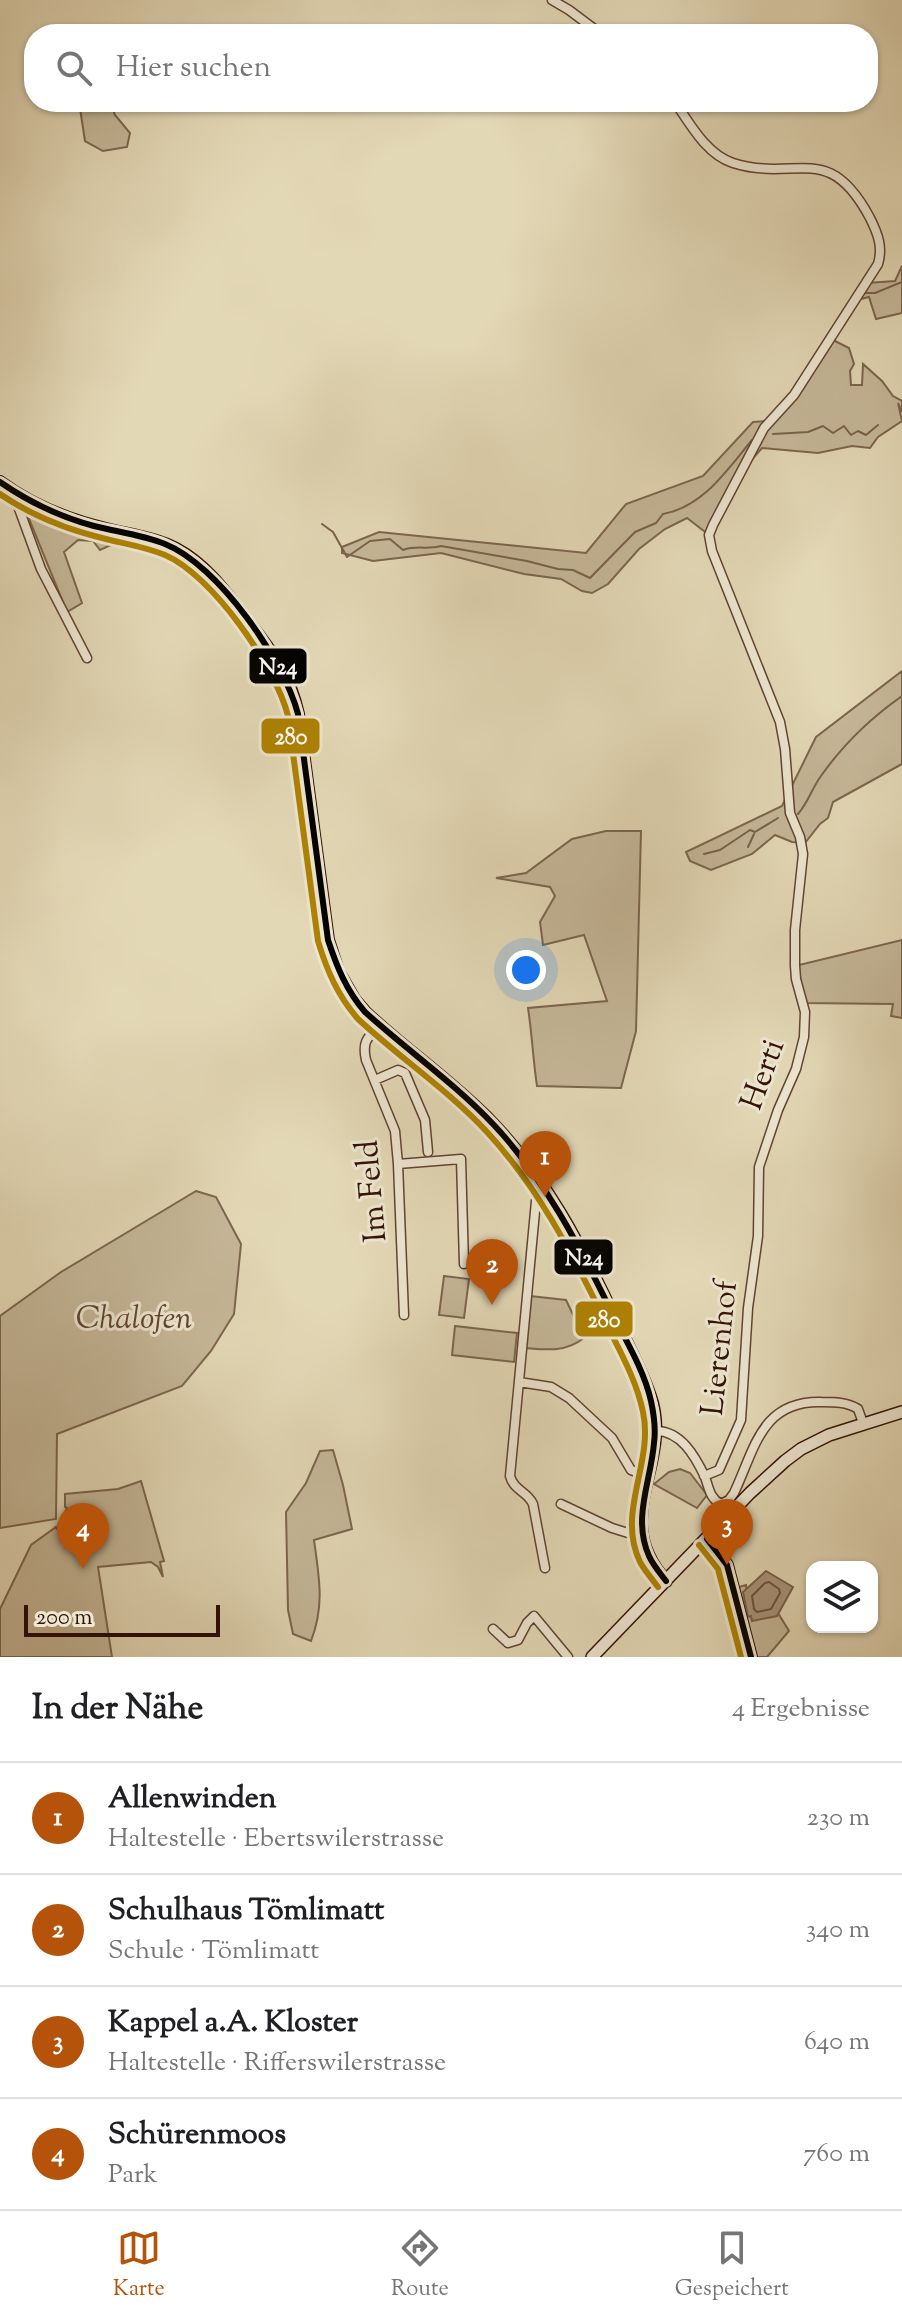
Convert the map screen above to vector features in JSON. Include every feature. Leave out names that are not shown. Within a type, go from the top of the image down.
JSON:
[{"type":"street","points":[[552,0],[588,24]]},
{"type":"street","name":"Herti","points":[[682,112],[716,155],[732,163],[810,168],[833,173],[859,199],[882,251],[878,264],[794,395],[764,428],[709,535],[712,551],[780,722],[790,813],[803,854],[795,930],[795,966],[805,1012],[804,1037],[796,1069],[759,1167],[755,1259]]},
{"type":"street","points":[[0,482],[21,496],[70,519],[152,540],[190,558],[213,579],[277,658],[291,687],[298,714],[325,925],[332,957],[354,999],[379,1025],[482,1113],[516,1150],[544,1186],[580,1246],[651,1399],[656,1431],[640,1514],[641,1537],[649,1558],[666,1581]]},
{"type":"street","points":[[21,496],[18,506],[41,569],[87,658]]},
{"type":"street","name":"Im Feld","points":[[379,1025],[363,1048],[395,1131],[404,1315]]},
{"type":"street","points":[[375,1080],[398,1070],[405,1073],[425,1120],[428,1152]]},
{"type":"street","points":[[398,1164],[461,1159],[464,1264]]},
{"type":"street","points":[[544,1186],[536,1201],[510,1476],[512,1485],[530,1498],[533,1504],[545,1568]]},
{"type":"street","name":"Lierenhof","points":[[704,1476],[719,1470],[741,1420],[748,1308],[755,1259]]},
{"type":"street","points":[[519,1382],[551,1387],[569,1398],[612,1438],[631,1470],[647,1476]]},
{"type":"street","name":"Lierenhof","points":[[656,1431],[665,1431],[679,1438],[704,1476],[715,1501],[721,1504],[729,1500],[736,1490],[766,1425],[782,1410],[815,1402],[845,1404],[858,1409],[863,1423]]},
{"type":"street","points":[[592,1657],[785,1461],[821,1439],[902,1412]]},
{"type":"street","points":[[561,1504],[612,1528],[641,1537]]},
{"type":"street","points":[[707,1539],[727,1565],[751,1657]]},
{"type":"street","points":[[493,1629],[508,1643],[518,1640],[534,1616],[568,1657]]},
{"type":"green space","points":[[81,112],[114,112],[130,133],[127,147],[103,151],[85,141]]},
{"type":"green space","points":[[902,266],[902,313],[876,319],[869,297],[857,300],[867,283],[895,281]]},
{"type":"green space","points":[[833,340],[849,348],[854,364],[850,371],[851,385],[862,385],[863,364],[893,396],[902,401],[902,412],[898,403],[902,421],[878,437],[870,448],[852,446],[818,453],[762,448],[738,475],[709,535],[687,518],[665,529],[639,549],[608,584],[592,593],[561,579],[524,574],[441,553],[373,561],[342,553],[342,547],[379,532],[586,553],[626,504],[703,476],[753,422],[770,421]]},
{"type":"green space","points":[[23,504],[48,515],[143,542],[141,551],[115,543],[100,550],[93,541],[78,540],[64,552],[82,603],[67,612]]},
{"type":"green space","points":[[902,671],[902,764],[833,802],[828,818],[805,843],[775,835],[752,854],[711,870],[690,861],[686,852],[782,806],[816,737]]},
{"type":"green space","points":[[606,831],[641,831],[636,1031],[621,1088],[537,1086],[528,1008],[607,1001],[584,935],[543,945],[540,922],[555,896],[550,887],[496,878],[526,873],[572,839]]},
{"type":"green space","points":[[902,940],[902,1018],[891,1016],[893,1004],[803,1003],[795,966]]},
{"type":"green space","name":"Chalofen","points":[[196,1191],[216,1197],[241,1244],[234,1314],[211,1351],[182,1386],[57,1434],[56,1519],[0,1528],[0,1316],[61,1272]]},
{"type":"green space","points":[[444,1276],[469,1279],[464,1318],[439,1315]]},
{"type":"green space","points":[[530,1296],[566,1300],[584,1338],[564,1348],[526,1348]]},
{"type":"green space","points":[[455,1326],[517,1333],[514,1362],[452,1355]]},
{"type":"green space","points":[[333,1450],[352,1529],[314,1540],[319,1603],[311,1641],[293,1634],[288,1610],[286,1512],[306,1483],[320,1451]]},
{"type":"green space","points":[[680,1469],[690,1473],[707,1495],[697,1508],[654,1484],[669,1472]]},
{"type":"green space","points":[[141,1481],[164,1561],[160,1562],[163,1577],[151,1562],[98,1567],[112,1657],[0,1657],[0,1609],[31,1545],[56,1527],[60,1533],[58,1525],[67,1508],[65,1494],[118,1489]]},
{"type":"green space","points":[[746,1585],[750,1615],[778,1613],[789,1631],[767,1657],[757,1657],[739,1587]]},
{"type":"water","points":[[766,1571],[793,1587],[777,1616],[752,1621],[751,1616],[748,1617],[743,1592]]},
{"type":"waterway","points":[[865,293],[875,293],[902,282]]},
{"type":"waterway","points":[[773,434],[808,432],[823,426],[833,433],[844,426],[851,435],[858,431],[866,435],[878,425]]},
{"type":"waterway","points":[[322,524],[333,532],[347,557],[370,541],[390,539],[403,550],[441,546],[573,570],[590,578],[635,532],[656,523],[663,514],[690,504],[713,486],[752,440]]},
{"type":"waterway","points":[[798,814],[838,754],[902,696]]},
{"type":"waterway","points":[[704,854],[720,850],[750,830],[755,832],[778,818]]},
{"type":"waterway","points":[[748,847],[754,834]]},
{"type":"transit line","name":"N24","points":[[0,482],[57,513],[94,526],[157,541],[185,555],[227,593],[264,642],[279,668],[298,714],[328,940],[339,969],[365,1012],[462,1095],[512,1145],[545,1190],[587,1263],[639,1367],[651,1401],[655,1438],[642,1528],[649,1556],[666,1581]]},
{"type":"transit line","name":"280","points":[[0,494],[64,527],[165,555],[202,582],[240,625],[256,649],[288,716],[318,941],[329,973],[358,1019],[456,1102],[505,1153],[552,1220],[578,1268],[626,1363],[640,1399],[645,1431],[644,1450],[632,1525],[640,1562],[658,1587]]},
{"type":"transit line","name":"N24","points":[[707,1539],[727,1565],[751,1657]]},
{"type":"transit line","name":"280","points":[[699,1545],[718,1569],[741,1657]]},
{"type":"place","name":"Allenwinden","points":[[545,1197]]},
{"type":"place","name":"Schulhaus Tömlimatt","points":[[492,1305]]},
{"type":"place","name":"Kappel a.A. Kloster","points":[[727,1565]]},
{"type":"place","name":"Schürenmoos","points":[[83,1569]]}]
